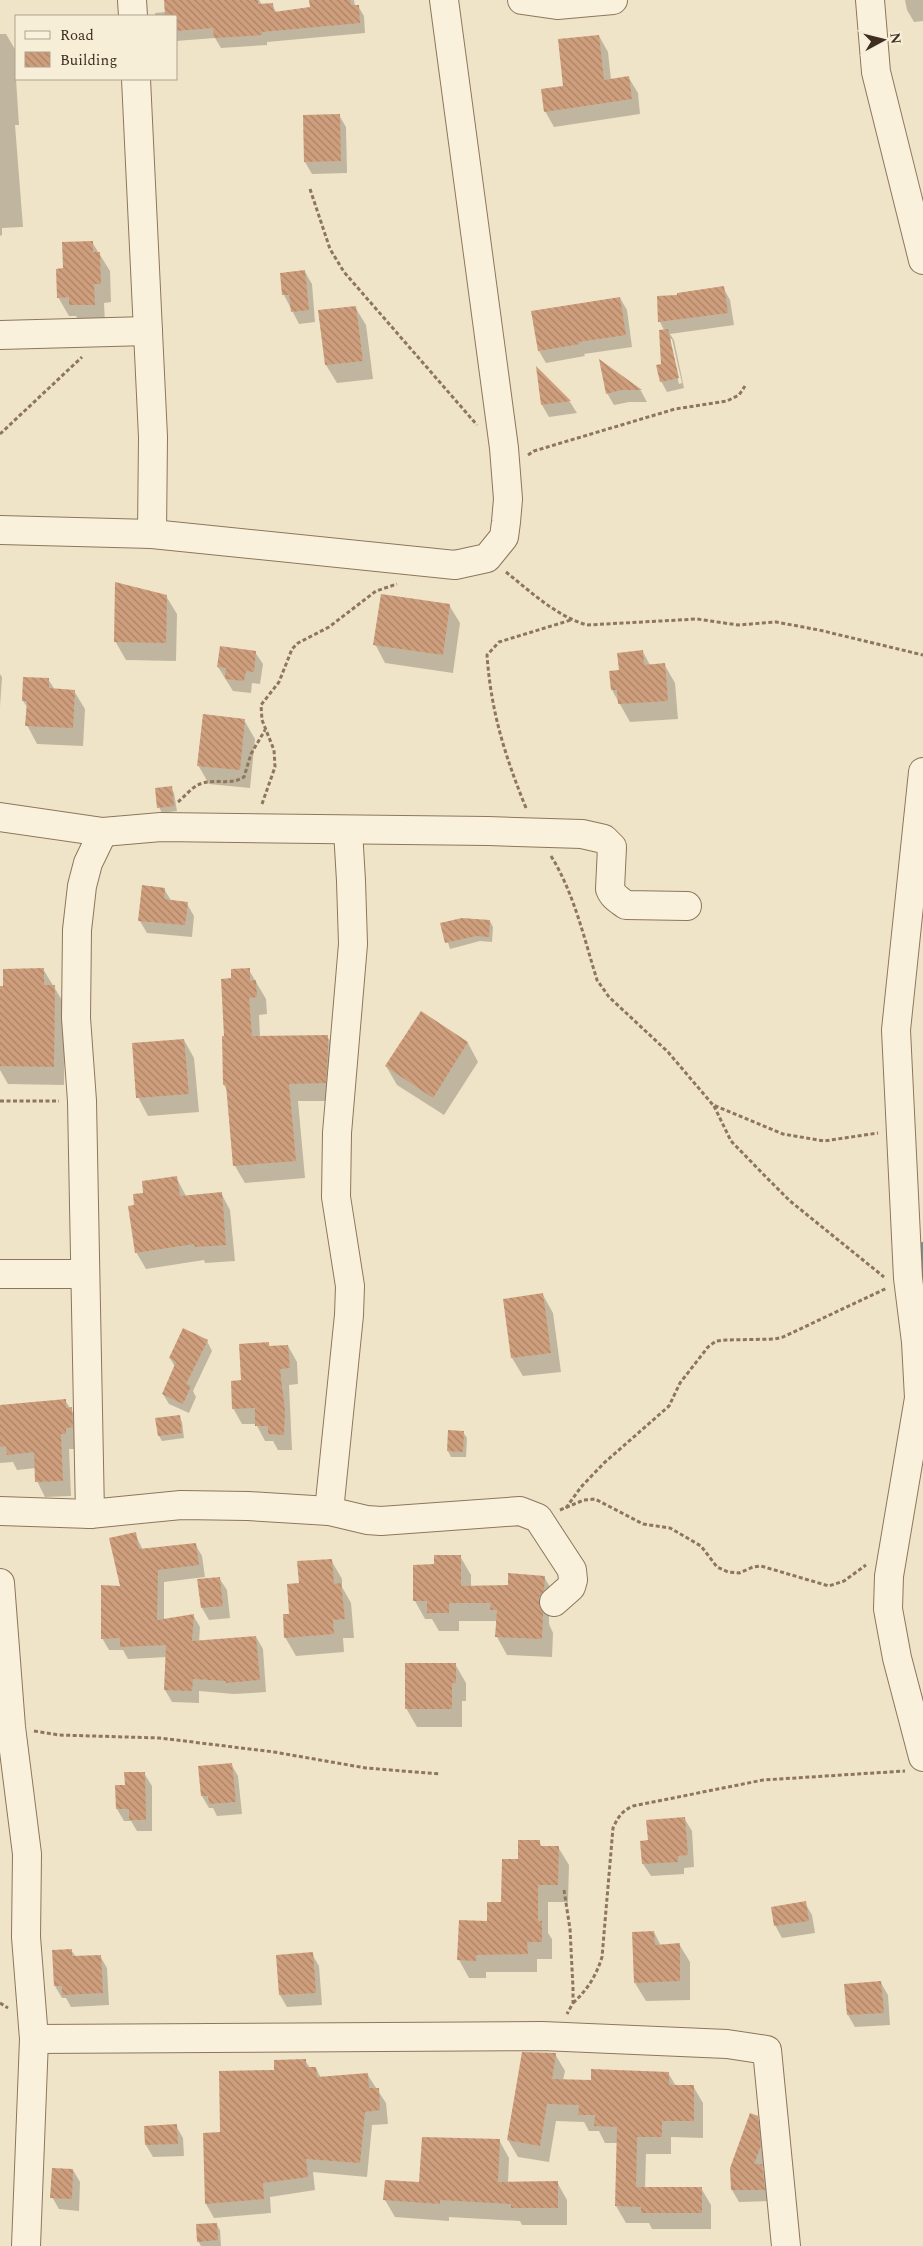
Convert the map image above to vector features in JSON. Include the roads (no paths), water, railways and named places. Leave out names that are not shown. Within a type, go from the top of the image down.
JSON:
[{"type":"street","points":[[132,0],[133,15]]},
{"type":"street","points":[[0,530],[152,534],[455,565],[487,558],[504,537],[508,499],[506,468],[444,0]]},
{"type":"street","points":[[522,0],[558,5],[613,0]]},
{"type":"street","points":[[870,0],[878,84],[922,246]]},
{"type":"street","points":[[136,80],[153,437],[152,534]]},
{"type":"street","points":[[0,335],[148,331]]},
{"type":"street","points":[[918,1764],[888,1608],[889,1576],[919,1398],[916,1342],[901,1282],[901,1130],[896,1030],[923,772]]},
{"type":"street","points":[[0,817],[103,832],[160,828],[253,828],[582,834],[604,840],[612,847],[610,888],[613,895],[626,905],[687,906]]},
{"type":"street","points":[[329,1512],[349,1316],[350,1286],[336,1197],[337,1133],[352,944],[348,830]]},
{"type":"street","points":[[90,1514],[82,1101],[76,1018],[77,930],[82,886],[88,863],[103,832]]},
{"type":"street","points":[[0,1274],[85,1274]]},
{"type":"street","points":[[0,1511],[90,1514],[181,1505],[248,1506],[329,1512],[366,1520],[381,1521],[508,1510],[528,1513],[538,1518],[572,1570],[573,1580],[571,1587],[554,1602]]},
{"type":"street","points":[[0,1583],[11,1727],[27,1854],[26,1937],[34,2039],[26,2246]]},
{"type":"street","points":[[34,2039],[542,2036],[727,2044],[767,2050],[786,2246]]},
{"type":"waterway","points":[[921,1274],[923,1245]]}]
